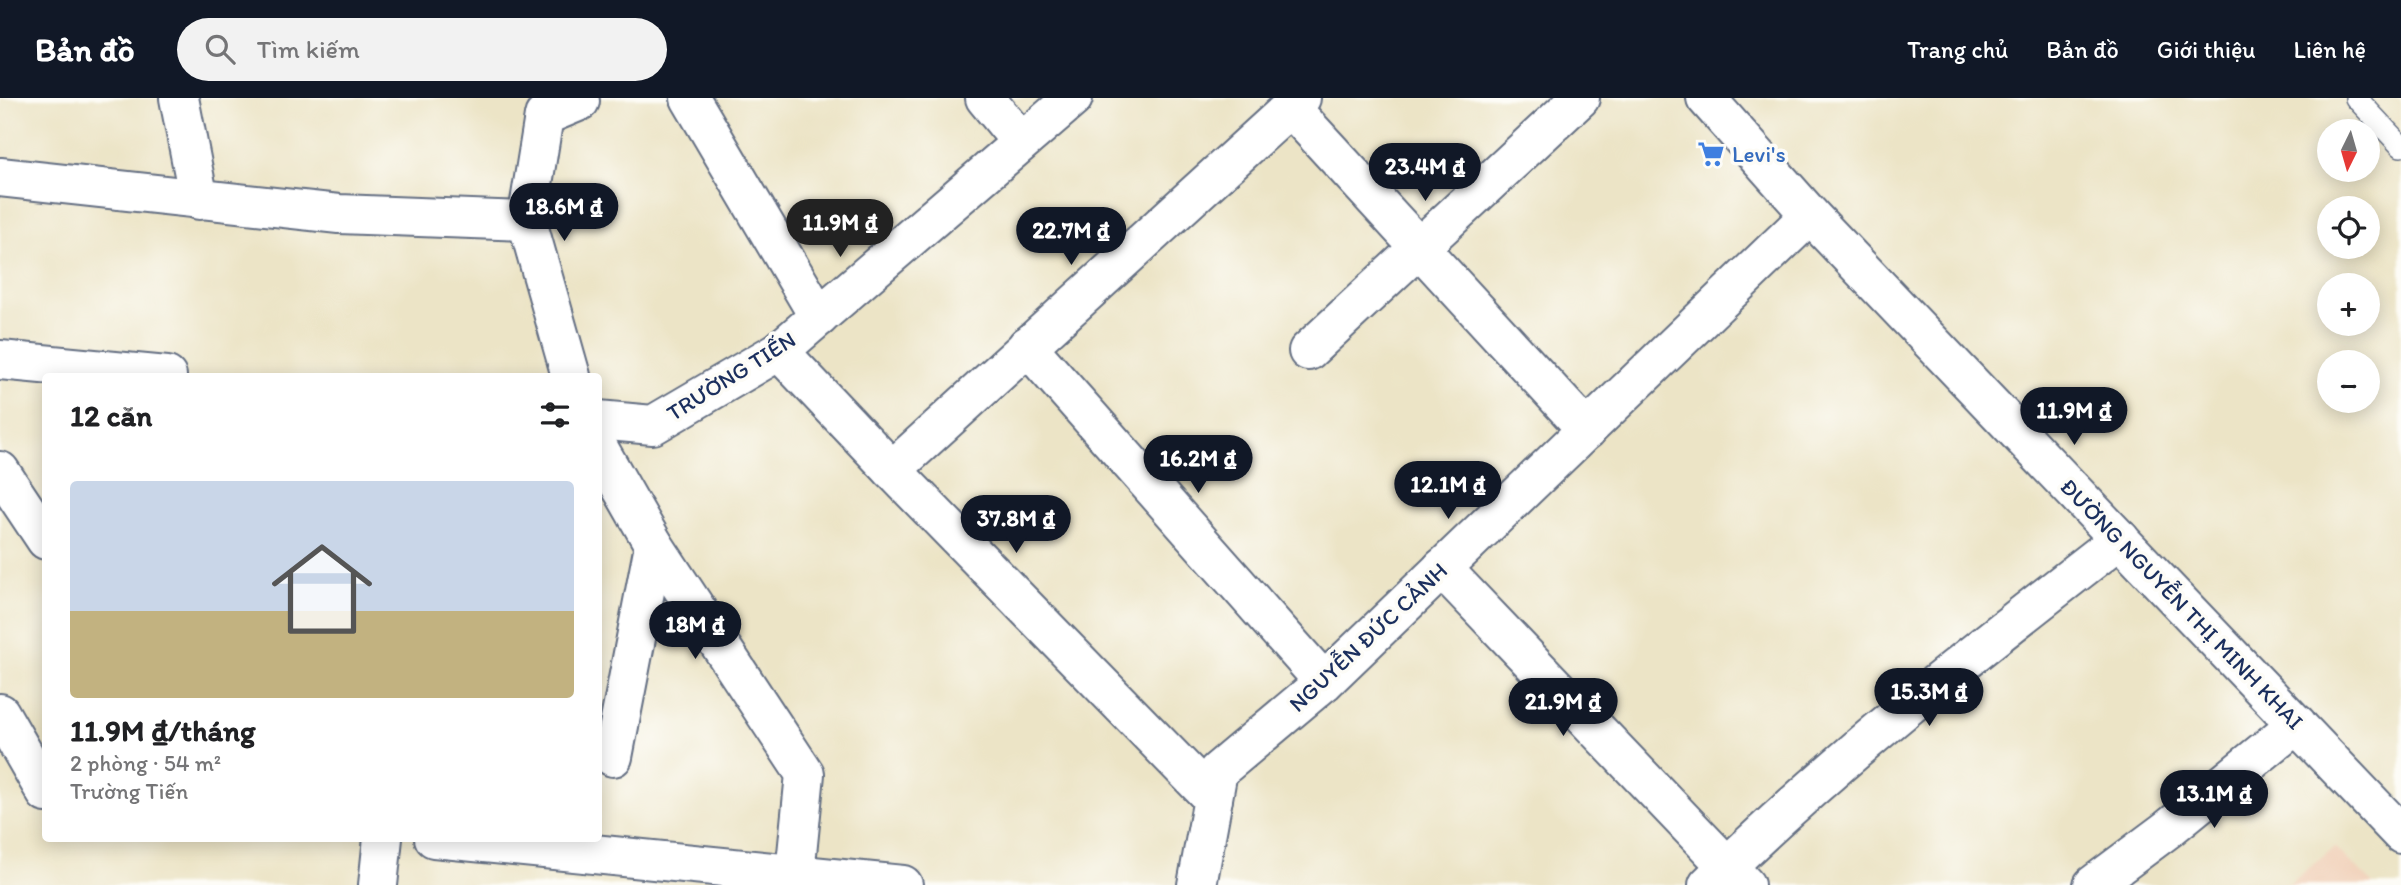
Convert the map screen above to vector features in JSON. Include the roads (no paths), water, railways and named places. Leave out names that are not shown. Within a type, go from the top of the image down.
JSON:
[{"type":"street","points":[[179,98],[199,200]]},
{"type":"street","points":[[690,98],[819,317]]},
{"type":"street","points":[[985,98],[1021,142]]},
{"type":"street","name":"TRƯỜNG TIẾN","points":[[602,420],[653,425],[779,351],[1073,98]]},
{"type":"street","points":[[1308,351],[1580,98]]},
{"type":"street","name":"ĐƯỜNG NGUYỄN THỊ MINH KHAI","points":[[1706,98],[1810,215],[2401,834]]},
{"type":"street","points":[[570,373],[527,221],[544,116],[580,101]]},
{"type":"street","points":[[892,470],[1296,103],[1420,248],[1587,430]]},
{"type":"street","points":[[0,177],[339,214],[527,221]]},
{"type":"street","name":"NGUYỄN ĐỨC CẢNH","points":[[1197,885],[1218,771],[1324,682],[1810,215]]},
{"type":"street","points":[[1027,346],[1324,682]]},
{"type":"street","points":[[779,351],[1213,799]]},
{"type":"street","points":[[0,360],[136,373]]},
{"type":"street","points":[[602,454],[654,545],[805,774],[795,874]]},
{"type":"street","points":[[0,471],[42,534]]},
{"type":"street","points":[[1442,568],[1727,879],[1773,822],[1948,673],[2120,539]]},
{"type":"street","points":[[613,757],[654,545]]},
{"type":"street","points":[[0,713],[42,786]]},
{"type":"street","points":[[2092,885],[2168,829],[2297,724]]},
{"type":"street","points":[[377,885],[382,842]]},
{"type":"street","points":[[474,842],[903,885]]},
{"type":"lane","points":[[2356,98],[2401,146]]},
{"type":"place","name":"Levi's","points":[[1711,154]]}]
